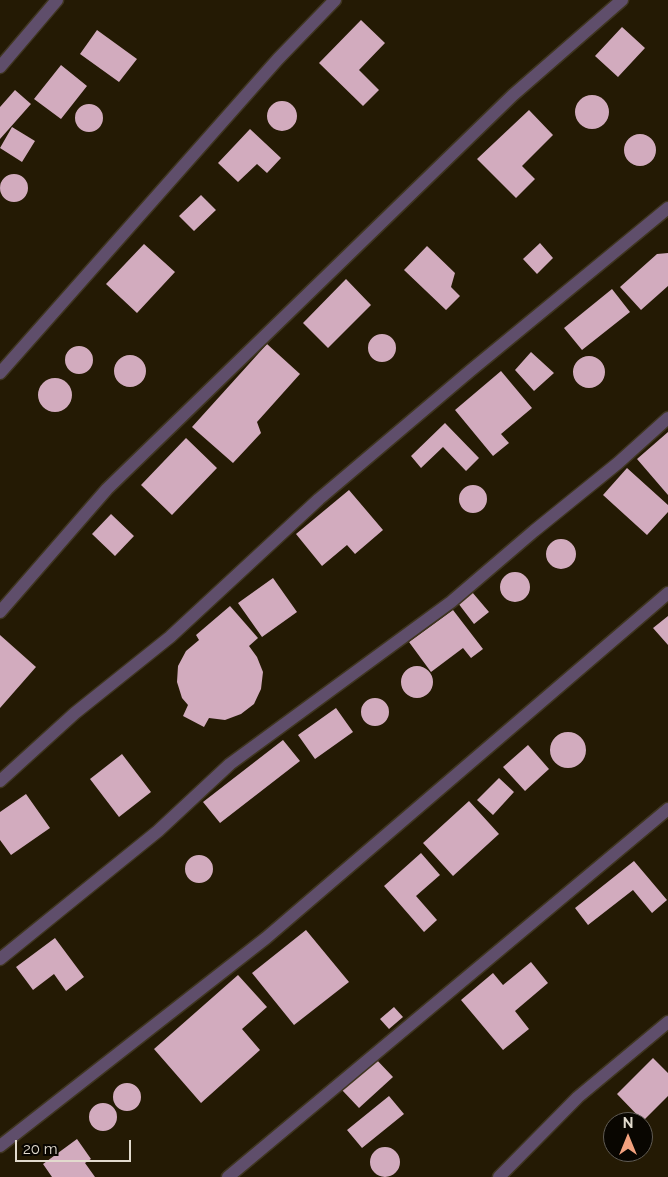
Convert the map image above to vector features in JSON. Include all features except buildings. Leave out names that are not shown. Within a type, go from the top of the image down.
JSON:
[{"type":"street","points":[[0,67],[57,0]]},
{"type":"street","points":[[0,373],[271,67],[335,0]]},
{"type":"street","points":[[0,612],[107,489],[513,95],[622,0]]},
{"type":"street","points":[[0,781],[75,712],[170,637],[319,499],[478,364],[668,208]]},
{"type":"street","points":[[0,959],[158,831],[230,764],[451,602],[618,463],[668,418]]},
{"type":"street","points":[[0,1146],[266,938],[668,593]]},
{"type":"street","points":[[228,1177],[668,809]]},
{"type":"street","points":[[499,1177],[578,1097],[668,1022]]}]
